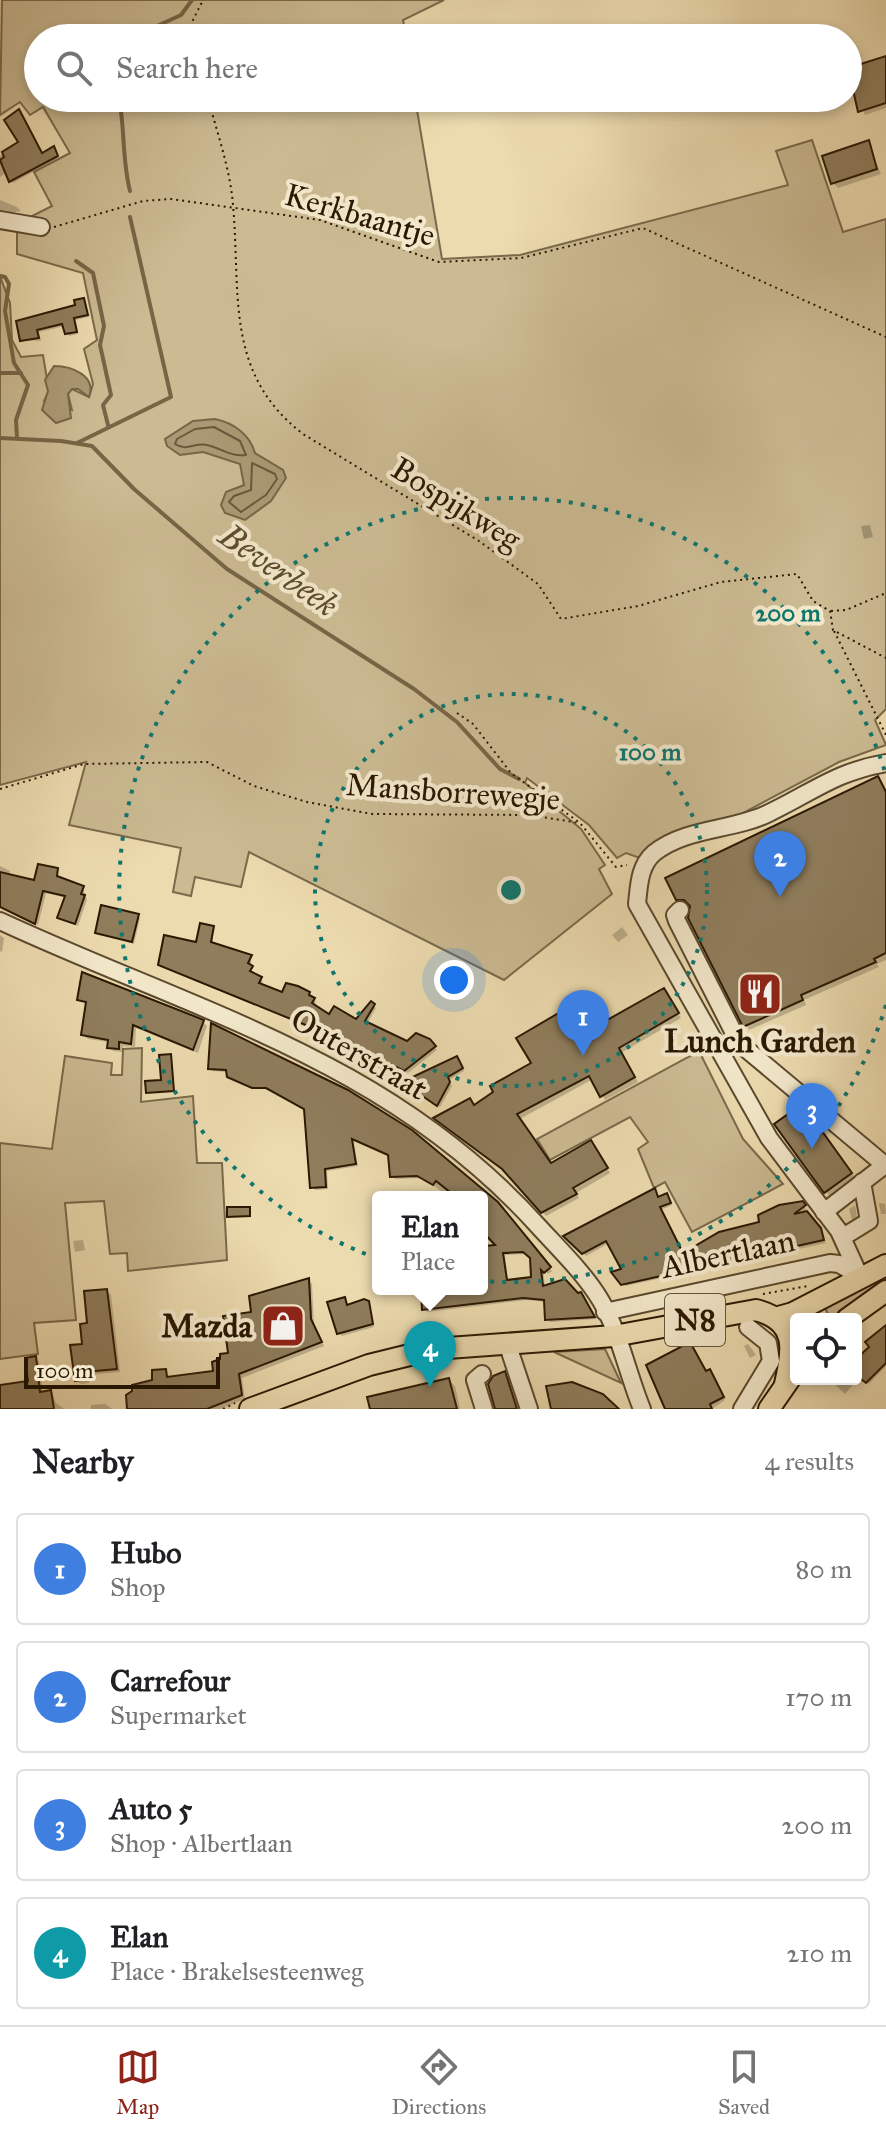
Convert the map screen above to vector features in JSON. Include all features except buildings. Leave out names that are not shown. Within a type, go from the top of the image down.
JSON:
[{"type":"main road","name":"Albertlaan","points":[[614,1336],[756,1310],[775,1318],[793,1313],[886,1265]]},
{"type":"main road","points":[[855,1313],[886,1291]]},
{"type":"main road","points":[[775,1318],[786,1328],[790,1338]]},
{"type":"main road","name":"N8","points":[[250,1409],[276,1403],[401,1356],[434,1349],[614,1336]]},
{"type":"main road","points":[[769,1409],[790,1378]]},
{"type":"street","points":[[0,220],[41,227]]},
{"type":"street","points":[[647,861],[656,852],[690,835],[767,815],[851,769],[886,763]]},
{"type":"street","name":"Albertlaan","points":[[647,861],[640,880],[637,904],[769,1138],[843,1237],[860,1277]]},
{"type":"street","points":[[680,910],[675,915],[677,921],[739,1043],[886,1166],[824,1212]]},
{"type":"street","name":"Outerstraat","points":[[0,921],[286,1042],[401,1108],[498,1181],[579,1272],[605,1312],[642,1409]]},
{"type":"street","points":[[722,1051],[739,1043]]},
{"type":"street","points":[[843,1237],[869,1221],[862,1182]]},
{"type":"street","name":"Albertlaan","points":[[605,1312],[830,1263],[839,1264],[860,1277]]},
{"type":"street","points":[[742,1409],[771,1361],[768,1343],[748,1327]]},
{"type":"street","points":[[507,1343],[529,1409]]},
{"type":"street","points":[[484,1409],[475,1380],[486,1373],[507,1368],[519,1380]]},
{"type":"path","points":[[191,24],[203,0]]},
{"type":"path","name":"Bospijkweg","points":[[212,112],[230,177],[236,281],[250,371],[280,416],[303,434],[479,541],[538,584],[561,619],[638,606],[721,582],[797,574],[813,601],[830,611]]},
{"type":"path","name":"Kerkbaantje","points":[[41,227],[68,225],[152,200],[233,206],[320,220],[439,262],[521,258],[643,228],[886,337]]},
{"type":"path","points":[[886,593],[846,610],[830,611],[833,630],[886,735]]},
{"type":"path","points":[[833,630],[886,658]]},
{"type":"path","points":[[457,713],[473,724],[511,773],[580,823],[616,867],[647,861]]},
{"type":"path","name":"Mansborrewegje","points":[[0,789],[84,764],[207,762],[254,786],[307,802],[372,814],[529,815],[580,823]]},
{"type":"shaded area","points":[[2,0],[444,0],[403,20],[404,24],[24,24],[24,107],[20,102],[0,115]]},
{"type":"shaded area","points":[[46,112],[417,112],[442,259],[520,255],[788,185],[776,151],[812,140],[843,232],[886,219],[886,709],[875,720],[886,745],[839,762],[651,862],[626,853],[617,858],[589,825],[527,778],[525,783],[581,829],[605,865],[599,869],[612,894],[504,980],[249,852],[241,887],[195,877],[191,896],[173,892],[181,848],[69,825],[86,762],[0,785],[0,276],[10,303],[12,340],[21,357],[43,355],[49,391],[44,401],[72,410],[68,394],[72,389],[89,397],[93,384],[84,349],[97,340],[83,273],[17,254],[17,232],[30,217],[52,206],[34,172],[70,153]]},
{"type":"shaded area","points":[[142,1048],[141,1102],[193,1096],[197,1163],[222,1163],[227,1260],[128,1271],[127,1253],[110,1254],[104,1201],[65,1203],[76,1320],[34,1323],[38,1354],[0,1359],[0,1143],[52,1149],[65,1056],[112,1063],[111,1075],[122,1075],[123,1049]]},
{"type":"shaded area","points":[[699,1051],[743,1139],[783,1184],[692,1232],[665,1182],[654,1188],[638,1149],[648,1142],[630,1117],[550,1160],[537,1139]]},
{"type":"shaded area","points":[[886,1272],[886,1286],[848,1313],[828,1313],[823,1305]]},
{"type":"shaded area","points":[[605,1349],[621,1383],[554,1352]]},
{"type":"water","points":[[54,366],[81,374],[91,390],[89,397],[78,389],[72,389],[68,394],[71,418],[56,423],[42,410],[48,391],[45,380]]},
{"type":"water","points":[[215,419],[229,423],[240,431],[255,453],[283,470],[286,478],[271,501],[245,520],[225,513],[221,505],[226,492],[244,485],[240,464],[203,452],[180,455],[167,446],[165,439],[193,421]]},
{"type":"waterway","points":[[161,24],[181,15],[192,0]]},
{"type":"waterway","points":[[121,112],[130,191]]},
{"type":"waterway","points":[[77,443],[171,397],[130,217]]},
{"type":"waterway","points":[[76,261],[93,273],[104,326],[100,345],[111,395],[103,405],[108,425]]},
{"type":"waterway","points":[[0,276],[5,277],[9,284],[5,311],[14,363],[28,385],[16,420],[17,438]]},
{"type":"waterway","points":[[0,373],[21,373]]},
{"type":"waterway","name":"Beverbeek","points":[[0,438],[92,446],[134,489],[227,569],[414,689],[457,722],[500,769],[519,779]]},
{"type":"place","name":"Carrefour","points":[[780,897]]},
{"type":"place","name":"Lunch Garden","points":[[760,994]]},
{"type":"place","name":"Hubo","points":[[583,1056]]},
{"type":"place","name":"Auto 5","points":[[812,1149]]},
{"type":"place","name":"Mazda","points":[[283,1326]]},
{"type":"place","name":"Elan","points":[[430,1387]]}]
